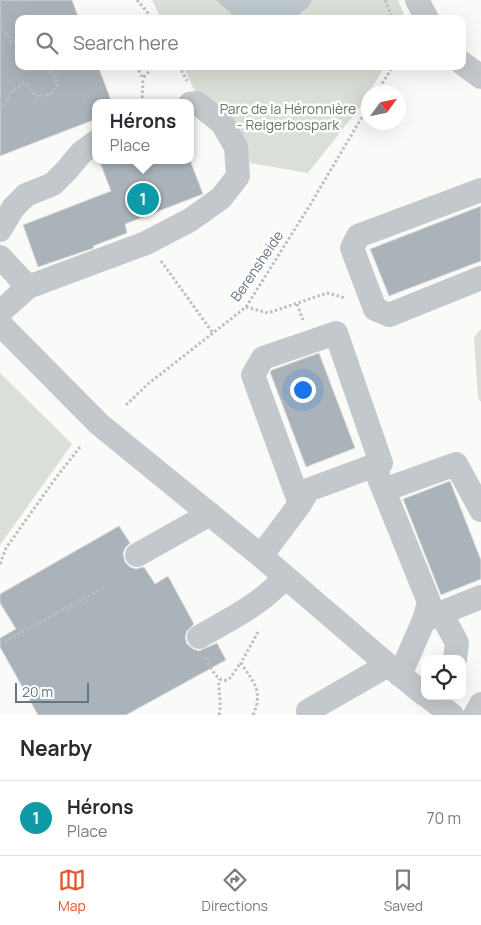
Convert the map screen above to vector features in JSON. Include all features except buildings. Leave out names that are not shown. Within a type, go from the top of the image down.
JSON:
[{"type":"street","points":[[417,0],[424,15]]},
{"type":"street","points":[[466,66],[481,77]]},
{"type":"street","points":[[0,312],[28,287],[146,243],[190,220],[221,198],[238,176],[236,147],[222,123],[197,103],[194,103]]},
{"type":"street","points":[[0,230],[13,208],[26,195],[53,184],[81,152],[92,145]]},
{"type":"street","points":[[481,190],[358,236],[352,248],[375,309],[389,315],[481,278]]},
{"type":"street","points":[[0,257],[28,287]]},
{"type":"street","points":[[0,324],[100,424],[261,556],[394,670],[435,701]]},
{"type":"street","points":[[261,556],[300,504],[308,490],[381,463],[336,333],[263,358],[253,375],[300,504]]},
{"type":"street","points":[[384,490],[456,464],[481,510]]},
{"type":"street","points":[[374,466],[429,602],[432,616],[457,643],[456,655]]},
{"type":"street","points":[[137,555],[210,514]]},
{"type":"street","points":[[199,637],[255,604],[276,588],[286,577]]},
{"type":"street","points":[[308,712],[394,670],[432,616],[481,597]]},
{"type":"street","points":[[475,715],[481,704]]},
{"type":"path","points":[[0,7],[1,0]]},
{"type":"path","points":[[137,0],[150,15]]},
{"type":"path","points":[[385,0],[392,15]]},
{"type":"path","points":[[0,23],[12,42],[15,42]]},
{"type":"path","points":[[0,110],[13,90],[25,83],[36,96],[50,95],[58,84],[51,70]]},
{"type":"path","points":[[138,70],[143,78],[142,99]]},
{"type":"path","points":[[143,78],[150,70]]},
{"type":"path","points":[[381,85],[391,70]]},
{"type":"path","name":"Berensheide","points":[[126,405],[148,384],[246,307],[361,119]]},
{"type":"path","points":[[146,243],[172,274],[213,333]]},
{"type":"path","points":[[246,307],[268,313],[327,293],[346,298],[368,290]]},
{"type":"path","points":[[0,564],[6,548],[54,479],[80,447]]},
{"type":"path","points":[[0,644],[105,586]]},
{"type":"path","points":[[219,679],[230,677],[241,663],[261,626]]},
{"type":"path","points":[[241,663],[258,690],[257,706],[253,715]]},
{"type":"path","points":[[212,670],[219,679],[221,704],[219,715]]},
{"type":"green space","points":[[152,0],[398,0],[404,15],[159,15]]},
{"type":"green space","name":"Parc de la Héronnière - Reigerbospark","points":[[185,70],[383,70],[374,85],[361,85],[361,106],[308,173],[250,163],[247,149],[198,98]]},
{"type":"green space","points":[[481,329],[481,402],[478,398],[474,337]]},
{"type":"green space","points":[[0,373],[72,444],[0,545]]},
{"type":"shaded area","points":[[216,0],[312,0],[308,7],[298,15],[233,15]]},
{"type":"place","name":"Hérons","points":[[143,199]]}]
